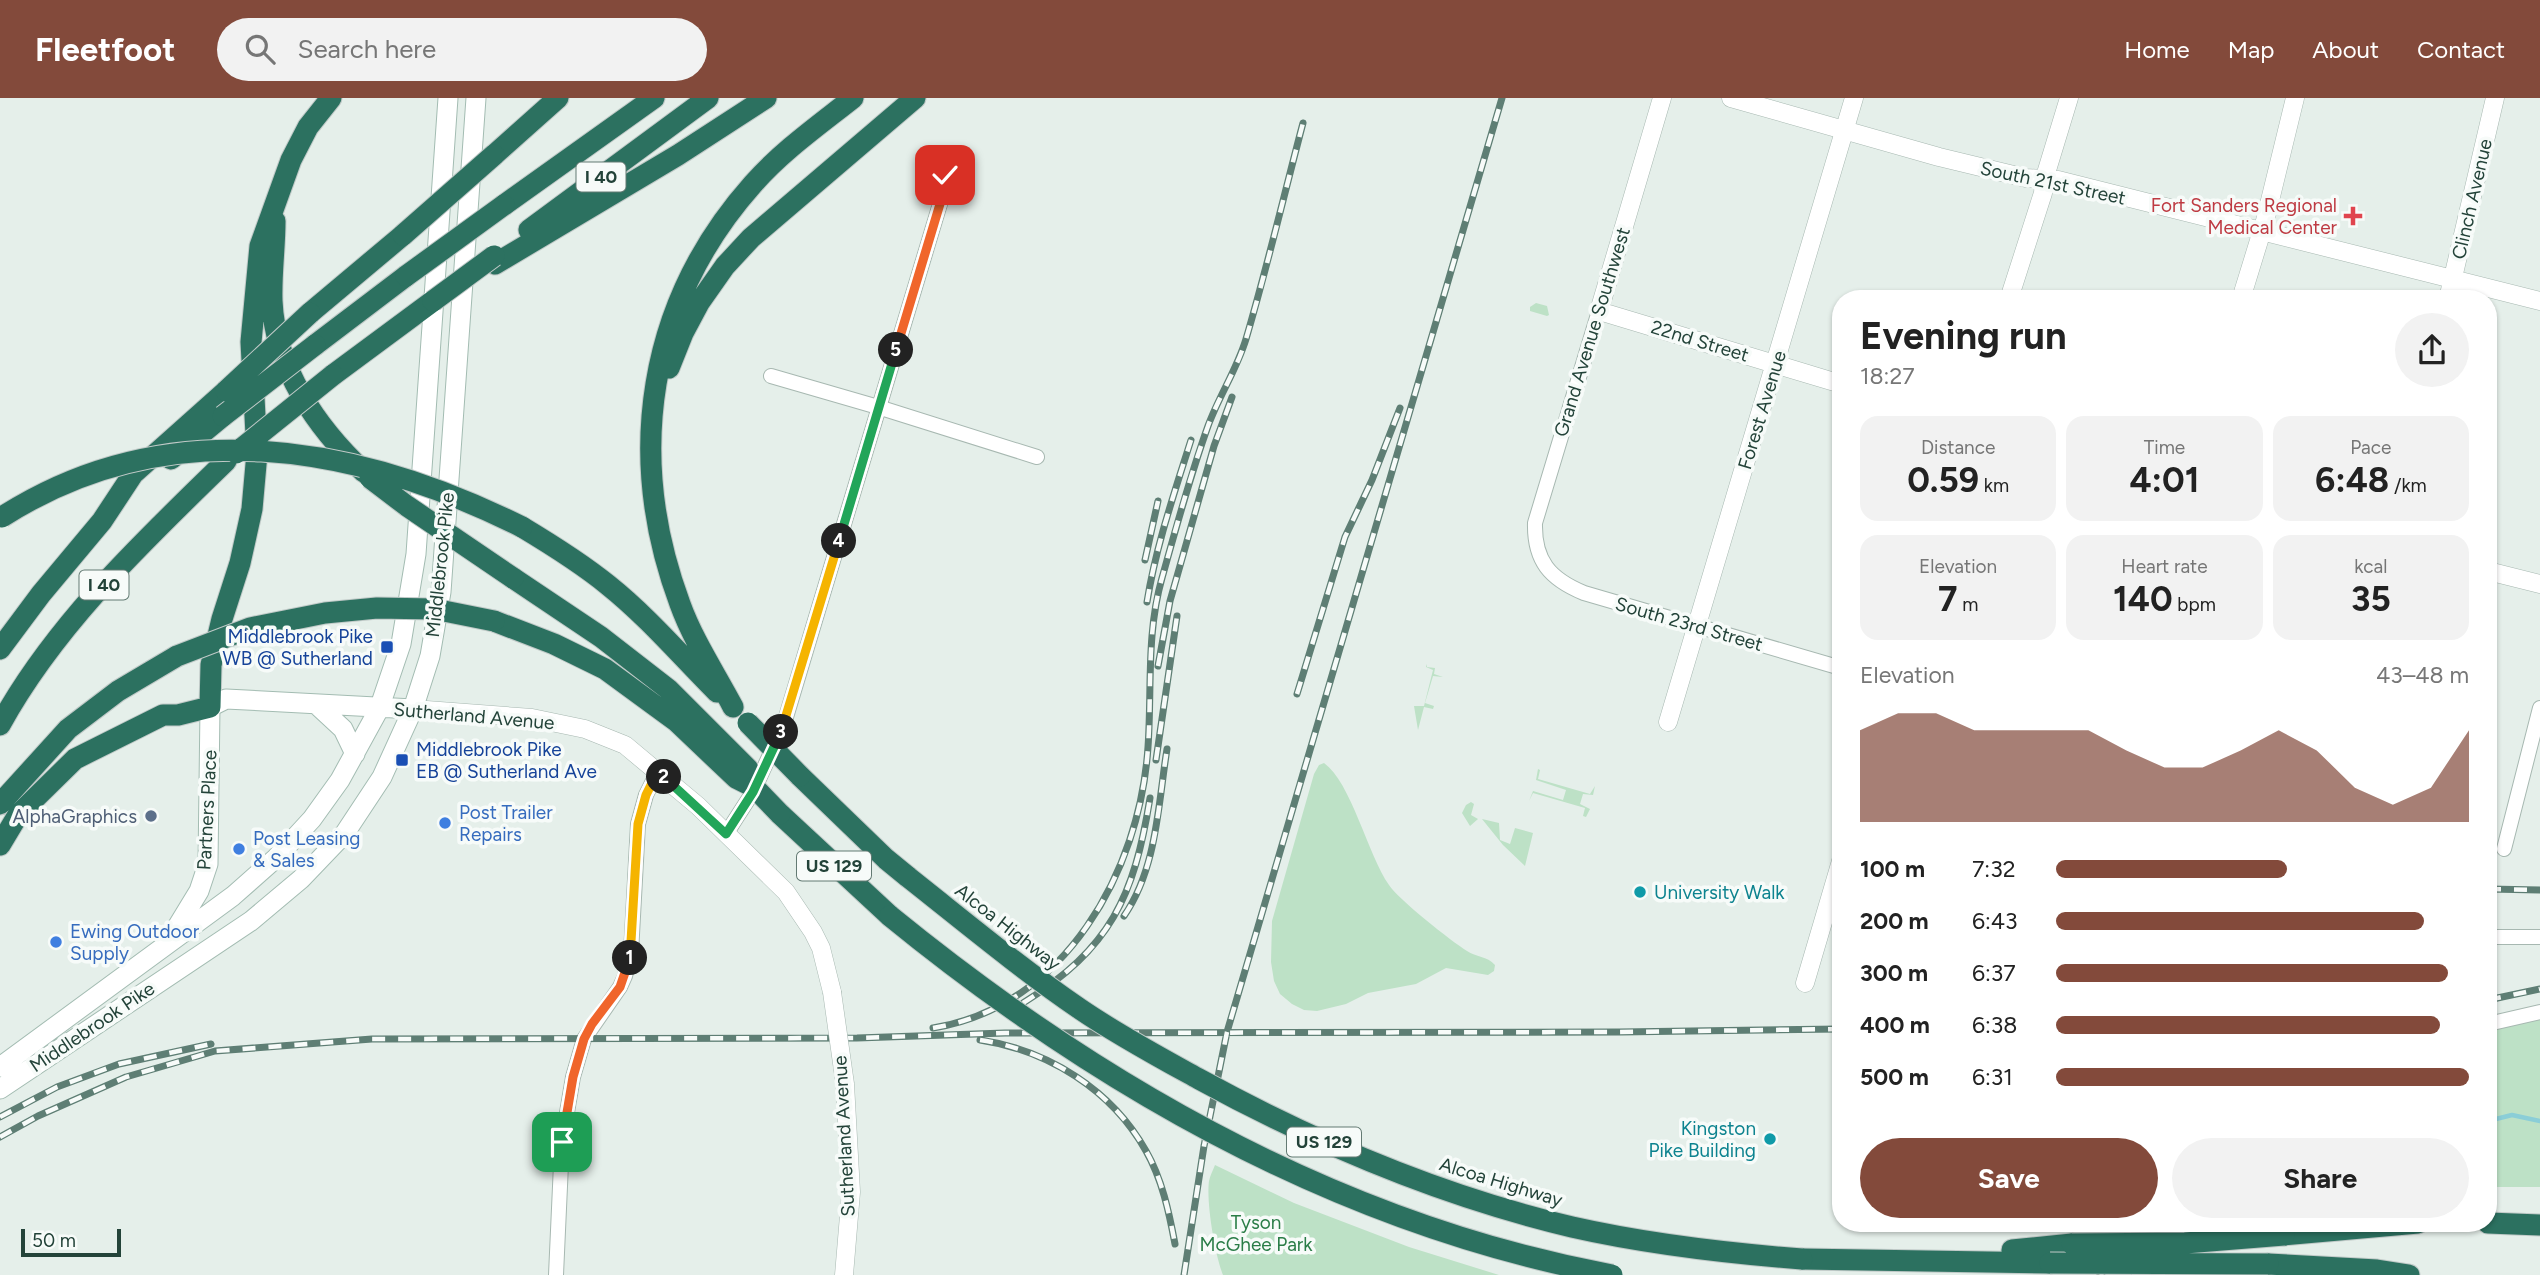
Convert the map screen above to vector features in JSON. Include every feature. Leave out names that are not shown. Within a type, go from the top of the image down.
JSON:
[{"type":"highway","points":[[0,845],[18,816],[75,759],[163,715],[178,715],[211,707],[211,665],[222,619],[240,564],[252,509],[257,453],[251,342],[260,246],[291,160],[308,127],[331,98]]},
{"type":"highway","points":[[102,521],[133,474],[310,313],[558,98]]},
{"type":"highway","name":"I 40","points":[[0,649],[41,594],[102,521],[223,416],[406,276],[654,98]]},
{"type":"highway","name":"I 40","points":[[0,725],[16,696],[82,609],[155,530],[226,461],[333,375],[494,260],[708,98]]},
{"type":"highway","points":[[494,260],[678,155],[766,98]]},
{"type":"highway","points":[[740,715],[700,648],[680,606],[664,556],[654,513],[650,463],[656,382],[666,338],[681,295],[698,259],[726,217],[783,154],[853,98]]},
{"type":"highway","points":[[652,424],[683,333],[699,303],[725,267],[751,238],[779,213],[915,98]]},
{"type":"highway","points":[[275,201],[272,302],[281,349],[292,380],[325,430],[370,478],[407,506],[601,637],[668,689],[727,758]]},
{"type":"highway","name":"Alcoa Highway","points":[[1,518],[24,503],[96,471],[166,454],[211,450],[262,450],[312,456],[377,469],[472,502],[522,527],[570,556],[609,586],[649,622],[800,776],[886,859],[1007,957],[1082,1011],[1163,1060],[1239,1101],[1360,1157],[1500,1207],[1572,1227],[1650,1242],[1802,1259],[2269,1264],[2377,1270],[2409,1275]]},
{"type":"highway","points":[[0,804],[68,729],[118,691],[177,656],[250,628],[325,613],[377,608],[434,609],[494,621],[554,644],[605,669],[727,758]]},
{"type":"highway","name":"US 129","points":[[727,758],[748,769],[754,786],[780,814],[890,916],[961,973],[1067,1048],[1148,1099],[1281,1168],[1364,1204],[1501,1250],[1612,1275]]},
{"type":"highway","points":[[2497,1223],[2540,1225]]},
{"type":"highway","points":[[1952,1259],[2072,1244],[2185,1242],[2318,1232]]},
{"type":"main road","name":"Middlebrook Pike","points":[[0,1089],[32,1055],[165,944],[233,896],[276,858],[312,819],[340,780],[379,709],[401,644],[416,554],[448,98]]},
{"type":"main road","name":"Middlebrook Pike","points":[[0,1067],[32,1055],[170,975],[251,920],[301,879],[345,833],[382,777],[413,709],[430,656],[441,592],[476,98]]},
{"type":"main road","name":"Sutherland Avenue","points":[[211,707],[226,699],[413,709]]},
{"type":"main road","points":[[316,704],[343,730],[355,754]]},
{"type":"main road","name":"Partners Place","points":[[165,944],[200,891],[208,864],[211,707]]},
{"type":"main road","points":[[170,975],[168,963],[171,957],[215,923],[233,896]]},
{"type":"street","name":"Grand Avenue Southwest","points":[[1545,566],[1538,554],[1535,523],[1662,98]]},
{"type":"street","name":"South 21st Street","points":[[1731,98],[1939,157],[2044,180],[2058,180],[2492,290]]},
{"type":"street","name":"Forest Avenue","points":[[1668,722],[1854,98]]},
{"type":"street","points":[[2012,290],[2043,193],[2044,180],[2069,98]]},
{"type":"street","points":[[2244,290],[2295,98]]},
{"type":"street","name":"Clinch Avenue","points":[[2450,290],[2495,98]]},
{"type":"street","points":[[726,834],[753,792],[778,742],[878,407],[932,238],[946,184],[945,175],[937,165]]},
{"type":"street","name":"South 21st Street","points":[[2497,291],[2540,301]]},
{"type":"street","name":"22nd Street","points":[[1599,311],[1832,381]]},
{"type":"street","points":[[771,376],[1037,457]]},
{"type":"street","name":"South 23rd Street","points":[[1545,566],[1566,586],[1584,593],[1832,665]]},
{"type":"street","points":[[2497,573],[2540,584]]},
{"type":"street","points":[[2504,849],[2540,708]]},
{"type":"street","name":"Sutherland Avenue","points":[[413,709],[532,718],[585,729],[625,745],[658,771],[786,892],[821,948],[832,992],[845,1084],[850,1192],[844,1275]]},
{"type":"street","points":[[556,1275],[562,1142],[573,1077],[584,1039],[625,976],[631,953],[638,824],[646,795],[658,771]]},
{"type":"street","points":[[1805,983],[1832,892]]},
{"type":"street","points":[[2497,937],[2540,937]]},
{"type":"street","points":[[2497,1022],[2540,1012]]},
{"type":"street","points":[[2138,1275],[2176,1232]]},
{"type":"green space","points":[[1536,303],[1547,306],[1549,315],[1530,311],[1530,307]]},
{"type":"green space","points":[[1426,664],[1427,667],[1435,668],[1434,674],[1443,677],[1433,676],[1425,703],[1434,706],[1433,709],[1424,707],[1418,730],[1414,706],[1424,706],[1433,670],[1426,667]]},
{"type":"green space","points":[[1324,763],[1343,786],[1389,885],[1449,938],[1470,953],[1492,962],[1495,965],[1494,971],[1488,975],[1446,968],[1416,984],[1368,993],[1346,1004],[1317,1011],[1304,1010],[1280,994],[1274,981],[1271,962],[1272,921],[1314,774],[1319,765]]},
{"type":"green space","points":[[1538,769],[1538,779],[1590,794],[1595,786],[1593,795],[1583,794],[1580,804],[1590,809],[1586,817],[1583,816],[1585,808],[1533,793],[1529,801],[1533,791],[1563,800],[1566,790],[1536,780]]},
{"type":"green space","points":[[1471,802],[1474,804],[1471,815],[1478,819],[1470,826],[1462,813]]},
{"type":"green space","points":[[1482,819],[1499,823],[1500,840],[1510,844],[1515,828],[1533,833],[1525,866],[1503,845]]},
{"type":"green space","points":[[2540,1016],[2540,1187],[2497,1187],[2497,1028]]},
{"type":"green space","name":"Tyson McGhee Park","points":[[1215,1165],[1294,1203],[1409,1247],[1499,1275],[1223,1275],[1214,1242],[1209,1202],[1209,1181]]},
{"type":"waterway","points":[[2497,1119],[2512,1115],[2540,1121]]},
{"type":"railway","points":[[1184,1275],[1204,1146],[1227,1032],[1502,98]]},
{"type":"railway","points":[[933,1028],[980,1015],[1021,993],[1057,963],[1087,926],[1111,885],[1130,840],[1142,794],[1148,747],[1152,641],[1162,578],[1208,426],[1246,339],[1303,123]]},
{"type":"railway","points":[[1158,666],[1170,601],[1214,446],[1232,397]]},
{"type":"railway","points":[[1297,694],[1345,537],[1372,480],[1400,408]]},
{"type":"railway","points":[[1147,602],[1160,540],[1191,440]]},
{"type":"railway","points":[[1145,560],[1158,501]]},
{"type":"railway","points":[[1156,760],[1177,616]]},
{"type":"railway","points":[[1124,916],[1135,897],[1150,857],[1167,749]]},
{"type":"railway","points":[[1023,1003],[1078,962],[1114,917],[1136,864],[1150,798]]},
{"type":"railway","points":[[2497,889],[2540,890]]},
{"type":"railway","points":[[2497,998],[2540,989]]},
{"type":"railway","points":[[0,1137],[38,1116],[126,1077],[215,1051],[372,1039],[857,1038],[1005,1033],[1832,1029]]},
{"type":"railway","points":[[980,1040],[1005,1045],[1053,1063],[1076,1076],[1115,1109],[1132,1129],[1152,1162],[1164,1196],[1175,1244]]},
{"type":"railway","points":[[0,1117],[57,1087],[119,1064],[211,1044]]},
{"type":"railway","points":[[2100,1275],[2141,1232]]},
{"type":"place","name":"Fort Sanders Regional Medical Center","points":[[2353,216]]},
{"type":"place","name":"Middlebrook Pike WB @ Sutherland","points":[[387,647]]},
{"type":"place","name":"Middlebrook Pike EB @ Sutherland Ave","points":[[402,760]]},
{"type":"place","name":"AlphaGraphics","points":[[151,816]]},
{"type":"place","name":"Post Trailer Repairs","points":[[445,823]]},
{"type":"place","name":"Post Leasing & Sales","points":[[239,849]]},
{"type":"place","name":"University Walk","points":[[1640,892]]},
{"type":"place","name":"Ewing Outdoor Supply","points":[[56,942]]},
{"type":"place","name":"Kingston Pike Building","points":[[1770,1139]]},
{"type":"route","points":[[562,1142],[573,1077],[584,1039],[620,987],[631,953],[638,824],[646,795],[658,771],[726,834],[753,792],[778,742],[878,407],[932,238],[946,184],[945,175]]}]
